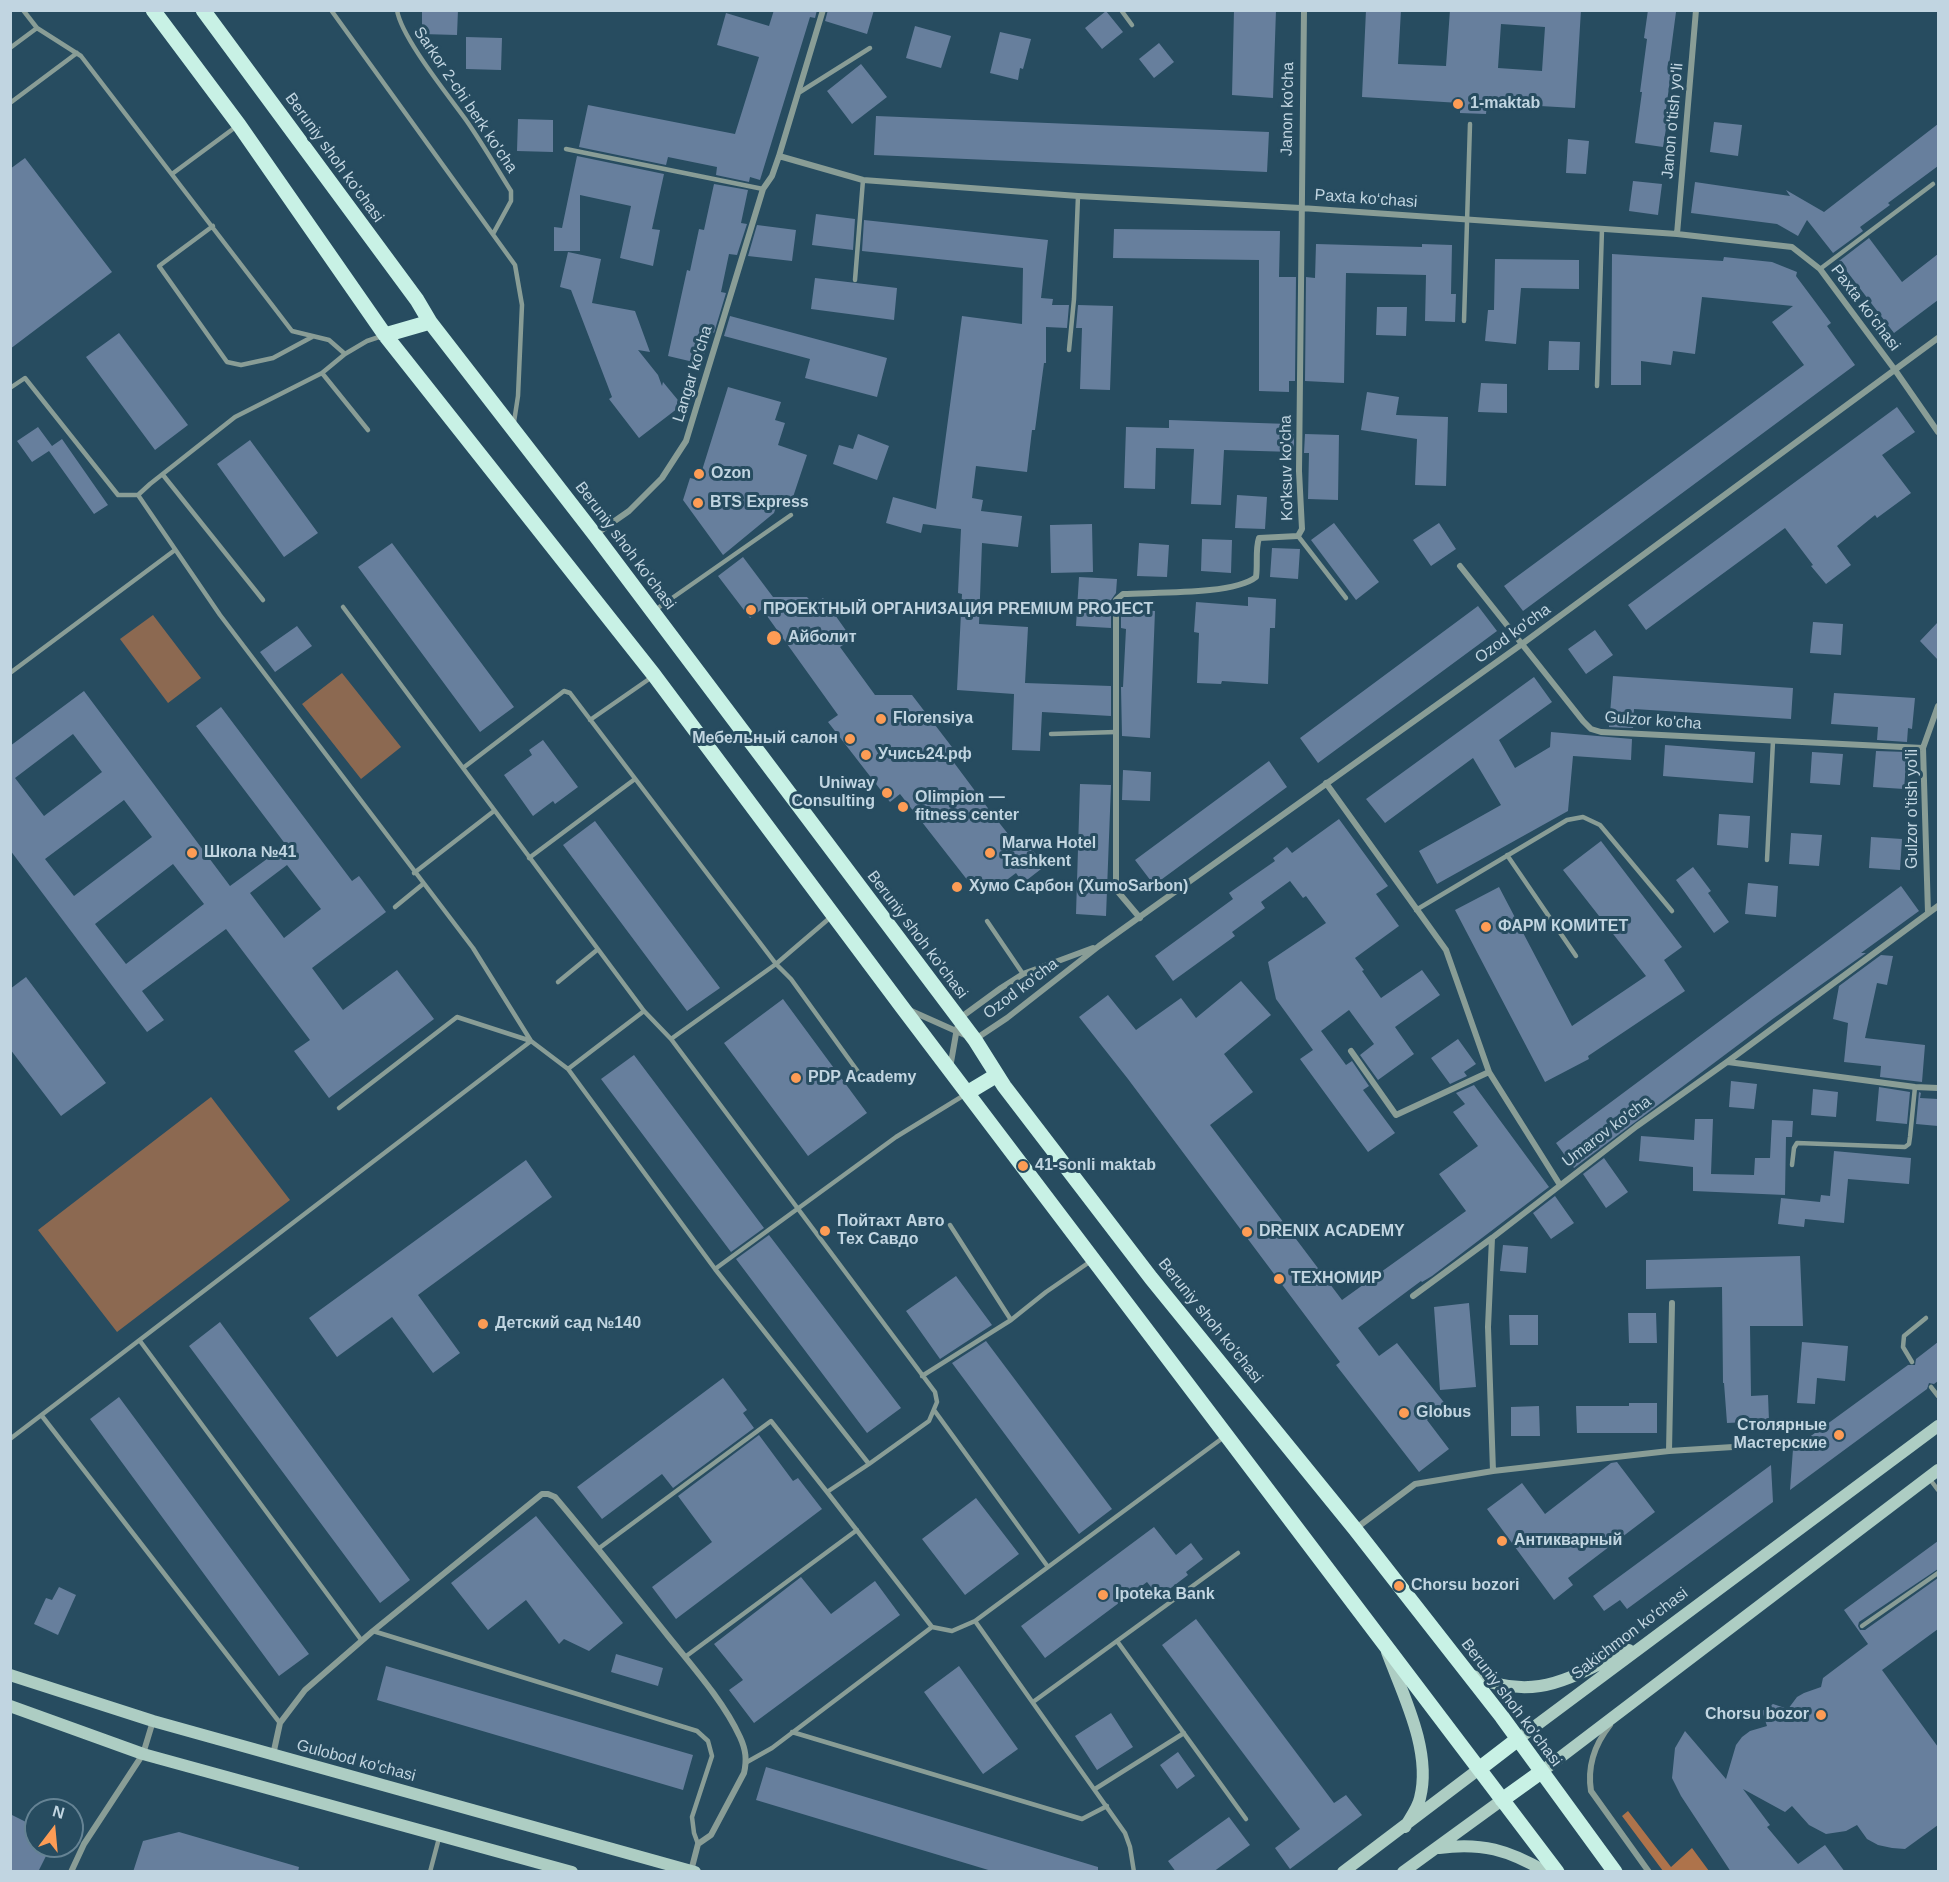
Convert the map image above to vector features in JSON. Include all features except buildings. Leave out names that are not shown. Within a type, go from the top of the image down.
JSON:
[{"type":"main road","points":[[153,10],[239,125],[385,335],[654,675],[902,1007],[1557,1872]]},
{"type":"main road","name":"Beruniy shoh ko'chasi","points":[[203,10],[417,300],[430,322],[512,431],[595,535],[957,1025],[975,1040],[997,1075],[1152,1278],[1355,1529],[1467,1673],[1615,1872]]},
{"type":"main road","points":[[385,335],[430,322]]},
{"type":"main road","points":[[967,1093],[997,1075]]},
{"type":"main road","name":"Sakichmon ko'chasi","points":[[1343,1872],[1938,1426]]},
{"type":"main road","points":[[1403,1872],[1617,1716],[1934,1474]]},
{"type":"main road","points":[[1467,1673],[1508,1688],[1539,1688],[1569,1678],[1650,1641]]},
{"type":"main road","points":[[1383,1642],[1422,1753],[1420,1800],[1405,1827]]},
{"type":"main road","name":"Gulobod ko'chasi","points":[[10,1675],[153,1721],[693,1871]]},
{"type":"main road","points":[[10,1706],[143,1754],[572,1872]]},
{"type":"main road","points":[[1434,1849],[1461,1845],[1488,1848],[1509,1853],[1546,1872]]},
{"type":"street","name":"Langar ko'cha","points":[[595,535],[629,511],[662,478],[686,441],[763,189],[779,156],[823,10]]},
{"type":"street","name":"Janon ko'cha","points":[[1300,208],[1304,10]]},
{"type":"street","name":"Janon o'tish yo'li","points":[[1677,234],[1696,10]]},
{"type":"street","name":"Paxta ko‘chasi","points":[[779,156],[863,180],[1677,234],[1792,247],[1820,269],[1895,370]]},
{"type":"street","name":"Ko'ksuv ko'cha","points":[[1140,918],[1119,893],[1116,884],[1116,600],[1123,594],[1230,588],[1252,580],[1256,577],[1257,571],[1259,538],[1298,536],[1302,529],[1299,471],[1300,208]]},
{"type":"street","name":"Ozod ko'cha","points":[[975,1040],[1099,946],[1522,644],[1938,338]]},
{"type":"street","points":[[1895,370],[1938,432]]},
{"type":"street","name":"Gulzor ko'cha","points":[[1460,566],[1591,729],[1601,732],[1923,748]]},
{"type":"street","name":"Gulzor o'tish yo'li","points":[[1928,913],[1923,748],[1938,706]]},
{"type":"street","points":[[1326,783],[1446,950],[1489,1072],[1560,1185]]},
{"type":"street","name":"Umarov ko'cha","points":[[1413,1296],[1637,1126],[1938,906]]},
{"type":"street","name":"Ozod ko'cha","points":[[957,1025],[1001,988],[1023,974],[1099,946]]},
{"type":"street","points":[[902,1007],[957,1025],[950,1070]]},
{"type":"street","points":[[1351,1051],[1396,1115],[1489,1072]]},
{"type":"street","points":[[1727,1062],[1915,1087],[1938,1088]]},
{"type":"street","points":[[1492,1238],[1488,1326],[1493,1470]]},
{"type":"street","points":[[1669,1451],[1672,1303]]},
{"type":"street","points":[[1355,1529],[1414,1484],[1493,1470],[1669,1451],[1766,1445]]},
{"type":"street","points":[[273,1755],[280,1723],[305,1690],[373,1631],[542,1494],[548,1494],[555,1497],[685,1657],[740,1737],[747,1762],[744,1773],[711,1835],[698,1844],[693,1871]]},
{"type":"street","points":[[1617,1716],[1599,1740],[1593,1755],[1590,1776],[1591,1791],[1649,1872]]},
{"type":"street","points":[[71,1872],[84,1844],[143,1754],[153,1721]]},
{"type":"lane","points":[[22,10],[37,27],[81,56],[292,331],[329,340],[345,354]]},
{"type":"lane","points":[[331,10],[494,234],[514,265],[522,304],[518,396],[512,431]]},
{"type":"lane","name":"Sarkor 2-chi berk ko'cha","points":[[397,10],[398,19],[407,36],[468,123],[511,191],[511,201],[494,234]]},
{"type":"lane","points":[[1121,10],[1132,25]]},
{"type":"lane","points":[[10,48],[37,27]]},
{"type":"lane","points":[[800,92],[870,48]]},
{"type":"lane","points":[[10,103],[77,53]]},
{"type":"lane","points":[[1464,321],[1470,124]]},
{"type":"lane","points":[[172,174],[239,125]]},
{"type":"lane","points":[[566,148],[763,189]]},
{"type":"lane","points":[[855,280],[863,180]]},
{"type":"lane","points":[[1820,269],[1933,184]]},
{"type":"lane","points":[[1069,350],[1074,299],[1078,196]]},
{"type":"lane","points":[[213,226],[159,266],[227,362],[241,365],[273,358],[313,336]]},
{"type":"lane","points":[[1597,386],[1602,229]]},
{"type":"lane","points":[[10,388],[25,378],[118,495],[138,495],[236,417],[322,373],[345,354],[367,341],[385,335]]},
{"type":"lane","points":[[322,373],[368,430]]},
{"type":"lane","points":[[163,475],[263,600]]},
{"type":"lane","points":[[138,495],[220,615],[473,948],[531,1041]]},
{"type":"lane","points":[[652,612],[790,515]]},
{"type":"lane","points":[[1298,536],[1346,598]]},
{"type":"lane","points":[[10,673],[175,550]]},
{"type":"lane","points":[[343,607],[597,950],[644,1011],[671,1040],[935,1392],[937,1402],[929,1420],[827,1492]]},
{"type":"lane","points":[[590,720],[654,675]]},
{"type":"lane","points":[[463,768],[564,691],[570,693],[776,963],[791,979],[864,1080]]},
{"type":"lane","points":[[1051,734],[1116,732]]},
{"type":"lane","points":[[1767,860],[1773,741]]},
{"type":"lane","points":[[529,858],[635,780]]},
{"type":"lane","points":[[414,873],[494,811]]},
{"type":"lane","points":[[1416,910],[1567,820],[1583,817],[1600,825],[1672,911]]},
{"type":"lane","points":[[1507,855],[1576,956]]},
{"type":"lane","points":[[395,907],[423,884]]},
{"type":"lane","points":[[671,1040],[776,963],[834,914]]},
{"type":"lane","points":[[987,921],[1023,974]]},
{"type":"lane","points":[[558,982],[597,950]]},
{"type":"lane","points":[[568,1069],[644,1011]]},
{"type":"lane","points":[[339,1108],[457,1017],[531,1041],[568,1069],[715,1269],[868,1464]]},
{"type":"lane","points":[[10,1439],[531,1041]]},
{"type":"lane","points":[[1792,1165],[1794,1148],[1797,1143],[1905,1147],[1909,1144],[1915,1087]]},
{"type":"lane","points":[[715,1269],[904,1132],[967,1093]]},
{"type":"lane","points":[[950,1226],[1011,1320]]},
{"type":"lane","points":[[922,1376],[1011,1320],[1046,1292],[1094,1260]]},
{"type":"lane","points":[[1912,1362],[1903,1347],[1904,1336],[1926,1318]]},
{"type":"lane","points":[[140,1341],[362,1641]]},
{"type":"lane","points":[[1930,1387],[1938,1396]]},
{"type":"lane","points":[[934,1410],[1048,1567]]},
{"type":"lane","points":[[42,1416],[280,1723]]},
{"type":"lane","points":[[598,1549],[771,1421],[932,1627],[952,1631],[975,1621],[1226,1435]]},
{"type":"lane","points":[[1934,1474],[1938,1490]]},
{"type":"lane","points":[[685,1657],[857,1530]]},
{"type":"lane","points":[[1033,1702],[1238,1553]]},
{"type":"lane","points":[[1862,1626],[1938,1574]]},
{"type":"lane","points":[[975,1621],[1125,1833],[1134,1872]]},
{"type":"lane","points":[[747,1762],[772,1748],[932,1627]]},
{"type":"lane","points":[[373,1631],[697,1731],[708,1742],[712,1756],[692,1816],[693,1833],[698,1844]]},
{"type":"lane","points":[[1117,1641],[1246,1819]]},
{"type":"lane","points":[[792,1732],[1082,1819],[1107,1806]]},
{"type":"lane","points":[[1095,1789],[1184,1733]]},
{"type":"lane","points":[[430,1872],[440,1835]]},
{"type":"shaded area","points":[[153,615],[201,678],[168,703],[120,639]]},
{"type":"shaded area","points":[[342,673],[401,747],[361,779],[302,704]]},
{"type":"shaded area","points":[[211,1097],[290,1200],[117,1332],[38,1230]]},
{"type":"shaded area","points":[[1628,1811],[1671,1867],[1692,1848],[1709,1871],[1663,1871],[1622,1816]]},
{"type":"place","name":"1-maktab","points":[[1458,104]]},
{"type":"place","name":"Ozon","points":[[699,474]]},
{"type":"place","name":"BTS Express","points":[[698,503]]},
{"type":"place","name":"ПРОЕКТНЫЙ ОРГАНИЗАЦИЯ PREMIUM PROJECT","points":[[751,610]]},
{"type":"place","name":"Айболит","points":[[774,638]]},
{"type":"place","name":"Florensiya","points":[[881,719]]},
{"type":"place","name":"Мебельный салон","points":[[850,739]]},
{"type":"place","name":"Учись24.рф","points":[[866,755]]},
{"type":"place","name":"Uniway Consulting","points":[[887,793]]},
{"type":"place","name":"Olimpion — fitness center","points":[[903,807]]},
{"type":"place","name":"Школа №41","points":[[192,853]]},
{"type":"place","name":"Marwa Hotel Tashkent","points":[[990,853]]},
{"type":"place","name":"Хумо Сарбон (XumoSarbon)","points":[[957,887]]},
{"type":"place","name":"ФАРМ КОМИТЕТ","points":[[1486,927]]},
{"type":"place","name":"PDP Academy","points":[[796,1078]]},
{"type":"place","name":"41-sonli maktab","points":[[1023,1166]]},
{"type":"place","name":"Пойтахт Авто Тех Савдо","points":[[825,1231]]},
{"type":"place","name":"DRENIX ACADEMY","points":[[1247,1232]]},
{"type":"place","name":"ТЕХНОМИР","points":[[1279,1279]]},
{"type":"place","name":"Детский сад №140","points":[[483,1324]]},
{"type":"place","name":"Globus","points":[[1404,1413]]},
{"type":"place","name":"Столярные Мастерские","points":[[1839,1435]]},
{"type":"place","name":"Антикварный","points":[[1502,1541]]},
{"type":"place","name":"Chorsu bozori","points":[[1399,1586]]},
{"type":"place","name":"Ipoteka Bank","points":[[1103,1595]]},
{"type":"place","name":"Chorsu bozor","points":[[1821,1715]]}]
